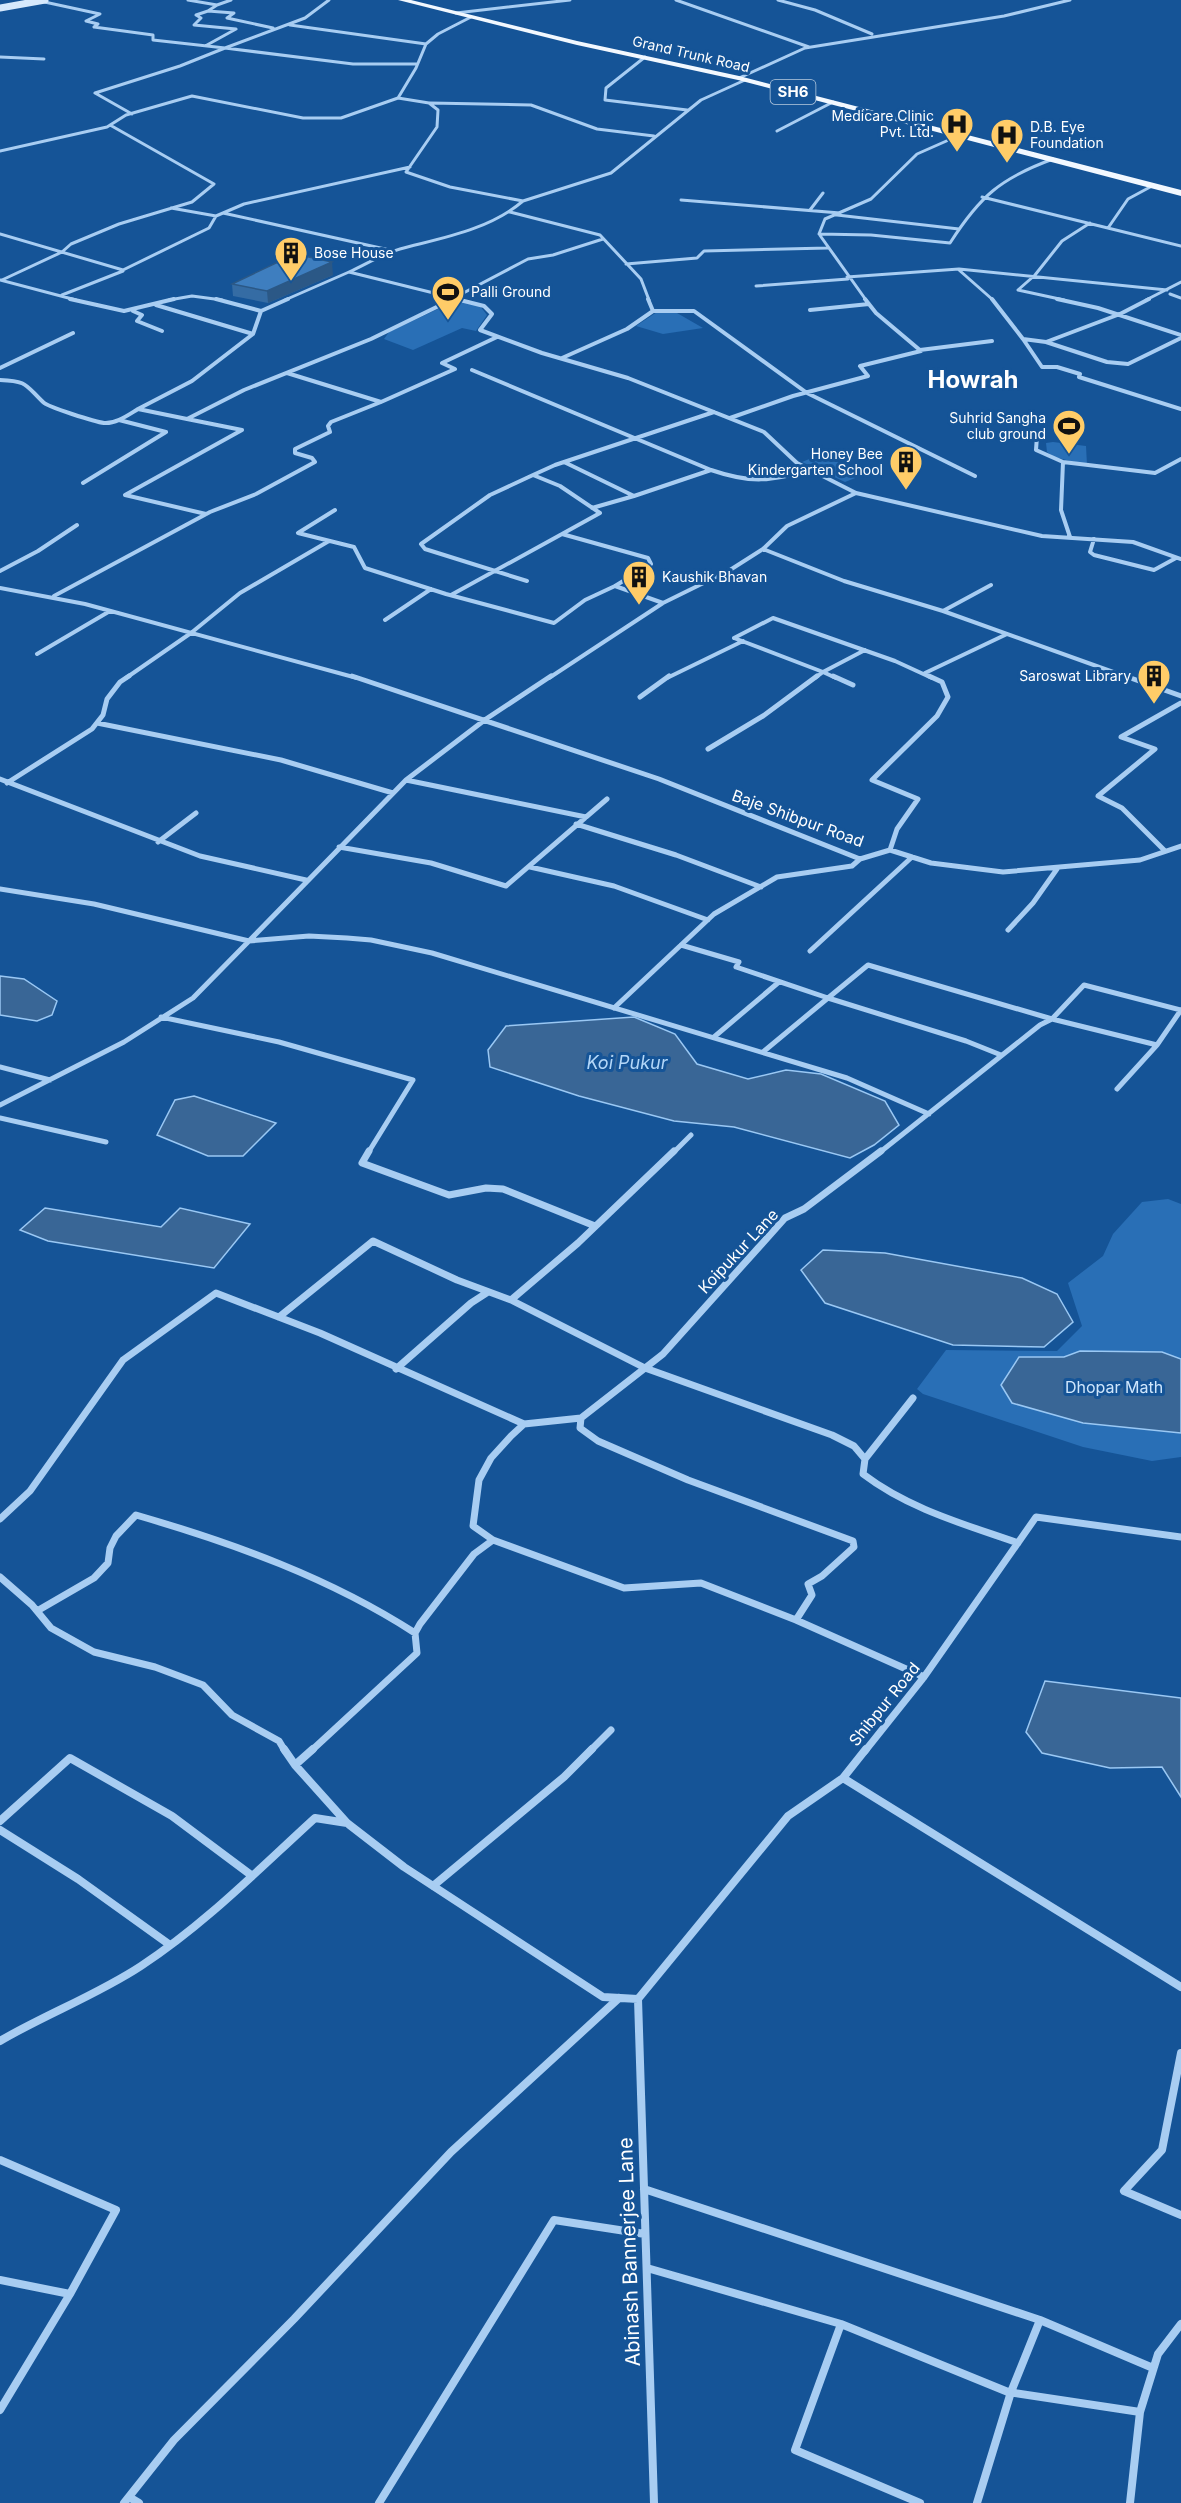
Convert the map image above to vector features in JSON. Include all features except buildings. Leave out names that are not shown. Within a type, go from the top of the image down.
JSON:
[{"type":"main road","points":[[0,8],[39,0]]},
{"type":"main road","name":"Grand Trunk Road","points":[[402,0],[742,79],[1181,193]]},
{"type":"street","points":[[39,0],[100,14],[86,21],[98,24],[94,27],[153,35],[153,40],[353,64],[417,64]]},
{"type":"street","points":[[188,0],[217,5]]},
{"type":"street","points":[[207,46],[236,29],[194,25],[201,18],[196,15],[231,0]]},
{"type":"street","points":[[132,114],[94,93],[180,66],[273,28],[305,18],[329,0]]},
{"type":"street","points":[[456,14],[570,0]]},
{"type":"street","points":[[676,0],[809,47]]},
{"type":"street","points":[[778,0],[830,16],[872,35]]},
{"type":"street","points":[[1,280],[115,310],[132,311],[184,297],[198,296],[261,311],[394,251],[444,239],[510,212],[523,201],[611,173],[701,100],[809,47],[872,35],[1019,14],[1070,0]]},
{"type":"street","points":[[208,10],[234,13],[227,18],[273,28]]},
{"type":"street","points":[[398,98],[426,44],[438,34],[471,17]]},
{"type":"street","points":[[286,24],[426,44]]},
{"type":"street","points":[[0,57],[44,59]]},
{"type":"street","points":[[645,57],[606,88],[605,100],[688,110]]},
{"type":"street","points":[[0,152],[110,125],[132,114],[192,96],[282,115],[341,118],[398,98],[429,103],[531,105],[597,129],[654,136]]},
{"type":"street","points":[[777,131],[833,102]]},
{"type":"street","points":[[429,103],[438,110],[437,127],[406,172],[450,187],[523,201]]},
{"type":"street","points":[[1,280],[62,252],[71,244],[119,224],[192,202],[214,184],[167,160],[110,125]]},
{"type":"street","points":[[819,234],[825,219],[871,199],[917,154],[960,135]]},
{"type":"street","points":[[819,234],[871,235],[950,243],[982,197],[1000,180],[1054,159]]},
{"type":"street","points":[[62,295],[123,270],[209,228],[216,216],[244,204],[410,167]]},
{"type":"street","points":[[1108,228],[1128,199],[1152,186]]},
{"type":"street","points":[[810,210],[823,193]]},
{"type":"street","points":[[982,197],[1181,246]]},
{"type":"street","points":[[681,200],[810,210],[959,229]]},
{"type":"street","points":[[171,208],[216,216]]},
{"type":"street","points":[[510,212],[600,235],[641,279],[653,311]]},
{"type":"street","points":[[222,213],[394,251]]},
{"type":"street","points":[[1090,223],[1062,241],[1035,275],[1018,290],[1120,314],[1181,336]]},
{"type":"street","points":[[0,234],[123,270]]},
{"type":"street","points":[[819,234],[848,278],[869,304],[920,350]]},
{"type":"street","points":[[187,419],[286,372],[371,339],[528,259],[553,255],[603,238]]},
{"type":"street","points":[[626,264],[697,258],[704,251],[828,248]]},
{"type":"street","points":[[959,269],[993,300],[1042,367],[1068,370],[1080,374],[1079,377],[1181,409]]},
{"type":"street","points":[[756,286],[959,269],[1035,275],[1168,292],[1181,298]]},
{"type":"street","points":[[349,272],[484,306],[492,314],[480,330],[628,378],[764,432],[797,463],[856,493],[1042,536],[1133,542],[1179,559]]},
{"type":"street","points":[[1046,342],[1120,314],[1168,292],[1181,282]]},
{"type":"street","points":[[810,310],[869,304]]},
{"type":"street","points":[[155,305],[253,334]]},
{"type":"street","points":[[132,311],[142,315],[137,321],[162,331]]},
{"type":"street","points":[[0,380],[28,385],[39,394],[43,403],[105,423],[118,420],[192,381],[253,334],[261,311]]},
{"type":"street","points":[[561,358],[627,329],[653,311],[693,311],[807,393],[975,476]]},
{"type":"street","points":[[0,368],[73,333]]},
{"type":"street","points":[[1023,339],[1046,342],[1107,362],[1128,364],[1181,336]]},
{"type":"street","points":[[53,597],[206,514],[256,494],[315,462],[312,458],[295,453],[295,449],[330,432],[328,426],[331,422],[455,369],[442,363],[497,337]]},
{"type":"street","points":[[730,418],[868,376],[860,366],[920,350],[992,341]]},
{"type":"street","points":[[472,370],[639,437],[711,470],[745,482],[760,484],[811,470]]},
{"type":"street","points":[[286,372],[381,402]]},
{"type":"street","points":[[138,409],[242,430],[125,495],[206,514]]},
{"type":"street","points":[[527,581],[425,549],[421,544],[490,495],[533,475],[563,462],[714,412]]},
{"type":"street","points":[[83,483],[166,432],[118,420]]},
{"type":"street","points":[[1037,436],[1036,450],[1063,462],[1155,473],[1181,459]]},
{"type":"street","points":[[563,462],[634,496]]},
{"type":"street","points":[[1063,462],[1060,510],[1063,527],[1070,537]]},
{"type":"street","points":[[592,508],[711,470]]},
{"type":"street","points":[[451,595],[600,513],[560,486],[533,475]]},
{"type":"street","points":[[0,1105],[124,1042],[194,998],[306,880],[406,780],[486,719],[663,603],[730,570],[763,549],[787,526],[856,493]]},
{"type":"street","points":[[335,510],[298,533],[354,547],[365,568],[451,595],[554,623],[585,600],[615,586],[651,564],[648,558],[562,534]]},
{"type":"street","points":[[0,571],[38,551],[76,525]]},
{"type":"street","points":[[1095,539],[1090,552],[1147,569],[1161,568],[1179,559]]},
{"type":"street","points":[[8,783],[92,729],[103,715],[107,699],[120,682],[191,633],[240,593],[329,541]]},
{"type":"street","points":[[763,549],[844,581],[943,611],[1181,696]]},
{"type":"street","points":[[943,611],[992,585]]},
{"type":"street","points":[[615,586],[663,603]]},
{"type":"street","name":"Baje Shibpur Road","points":[[0,588],[53,597],[110,611],[349,675],[486,719],[659,779],[860,859],[890,850]]},
{"type":"street","points":[[385,620],[431,589]]},
{"type":"street","points":[[37,654],[110,611]]},
{"type":"street","points":[[853,685],[734,638],[773,618],[865,650],[942,682],[948,697],[937,716],[872,780],[918,799],[897,829],[890,850],[931,863],[1003,872],[1140,860],[1181,846]]},
{"type":"street","points":[[925,673],[1007,634]]},
{"type":"street","points":[[640,697],[675,672],[743,641]]},
{"type":"street","points":[[708,749],[763,716],[823,672],[865,650]]},
{"type":"street","points":[[1165,851],[1122,808],[1098,796],[1155,749],[1121,737],[1181,703]]},
{"type":"street","points":[[98,723],[281,760],[393,793]]},
{"type":"street","points":[[0,779],[158,842],[200,856],[306,880]]},
{"type":"street","points":[[406,780],[586,817]]},
{"type":"street","points":[[339,847],[430,863],[506,886],[607,799]]},
{"type":"street","points":[[158,842],[196,813]]},
{"type":"street","points":[[576,824],[676,855],[760,887]]},
{"type":"street","points":[[810,951],[912,857]]},
{"type":"street","points":[[614,1008],[708,920],[760,887],[777,877],[852,866],[860,859]]},
{"type":"street","points":[[530,867],[614,886],[708,920]]},
{"type":"street","points":[[1008,930],[1033,903],[1057,869]]},
{"type":"street","points":[[0,889],[94,904],[249,941],[309,936],[371,940],[476,966],[764,1052],[847,1078],[929,1114]]},
{"type":"street","points":[[681,945],[739,962],[736,967],[966,1041],[1001,1055]]},
{"type":"street","points":[[764,1052],[868,965],[1052,1019],[1157,1045]]},
{"type":"street","points":[[714,1037],[780,982]]},
{"type":"street","name":"Koipukur Lane","points":[[581,1418],[663,1354],[785,1218],[804,1209],[847,1178],[1001,1055],[1052,1019],[1080,986],[1181,1010]]},
{"type":"street","points":[[1117,1089],[1157,1045],[1181,1010]]},
{"type":"street","points":[[161,1017],[279,1042],[408,1077],[413,1080],[362,1163],[449,1195],[486,1188],[502,1189],[595,1226]]},
{"type":"street","points":[[0,1067],[50,1080]]},
{"type":"street","points":[[0,1118],[106,1142]]},
{"type":"street","points":[[511,1300],[595,1226],[691,1135]]},
{"type":"street","points":[[279,1317],[373,1241],[511,1300],[645,1368],[832,1435],[854,1446],[865,1460]]},
{"type":"street","points":[[396,1369],[471,1303],[488,1292]]},
{"type":"street","points":[[0,1518],[30,1491],[123,1360],[216,1293],[320,1333],[396,1369],[524,1424],[581,1418],[580,1428],[598,1441],[688,1480],[853,1541],[854,1548],[822,1576],[808,1584],[812,1595],[796,1620]]},
{"type":"street","points":[[913,1398],[865,1460],[863,1474],[879,1488],[923,1508],[1018,1543]]},
{"type":"street","points":[[524,1424],[480,1472],[472,1501],[473,1526],[493,1539],[624,1588],[701,1583],[796,1620],[924,1677]]},
{"type":"street","points":[[37,1611],[94,1578],[108,1563],[108,1549],[118,1532],[136,1515],[210,1536],[271,1563],[305,1574],[389,1616],[415,1633]]},
{"type":"street","name":"Shibpur Road","points":[[638,1999],[788,1816],[843,1778],[924,1677],[1036,1517],[1181,1537]]},
{"type":"street","points":[[295,1765],[397,1675],[417,1653],[415,1633],[454,1578],[474,1554],[493,1539]]},
{"type":"street","points":[[1,1580],[37,1611],[51,1628],[94,1652],[155,1667],[203,1685],[232,1715],[279,1741],[295,1765],[347,1823],[433,1886],[603,1998],[638,1999]]},
{"type":"street","points":[[433,1886],[564,1777],[611,1730]]},
{"type":"street","points":[[0,1821],[70,1758],[172,1816],[251,1875]]},
{"type":"street","points":[[843,1778],[1181,1987]]},
{"type":"street","points":[[0,2042],[26,2025],[139,1967],[170,1945],[315,1818],[347,1823]]},
{"type":"street","points":[[0,1830],[78,1880],[170,1945]]},
{"type":"street","points":[[139,2503],[127,2500],[174,2440],[302,2310],[451,2152],[619,1998]]},
{"type":"street","name":"Abinash Bannerjee Lane","points":[[638,1999],[654,2503]]},
{"type":"street","points":[[1181,2053],[1162,2150],[1124,2191],[1181,2215]]},
{"type":"street","points":[[0,2160],[116,2210],[70,2294],[0,2410]]},
{"type":"street","points":[[644,2189],[1040,2320],[1153,2368]]},
{"type":"street","points":[[379,2503],[554,2220],[645,2234]]},
{"type":"street","points":[[646,2268],[841,2324],[1011,2392],[1140,2412]]},
{"type":"street","points":[[0,2280],[70,2294]]},
{"type":"street","points":[[977,2503],[1011,2392],[1040,2320]]},
{"type":"street","points":[[841,2324],[795,2450],[920,2503]]},
{"type":"street","points":[[1130,2503],[1140,2412],[1158,2354],[1181,2324]]},
{"type":"green space","name":"Palli Ground","points":[[457,300],[480,306],[487,315],[476,331],[462,328],[413,350],[384,339],[389,332]]},
{"type":"green space","points":[[657,312],[677,313],[703,328],[663,334],[636,326]]},
{"type":"green space","name":"Suhrid Sangha club ground","points":[[1046,443],[1086,446],[1087,465],[1054,457],[1047,452]]},
{"type":"green space","points":[[819,455],[868,473],[845,482],[802,462]]},
{"type":"green space","name":"Dhopar Math","points":[[1168,1199],[1181,1204],[1181,1457],[1152,1461],[1083,1447],[923,1394],[917,1389],[946,1350],[1057,1351],[1082,1326],[1068,1283],[1103,1256],[1113,1234],[1142,1202]]},
{"type":"water","points":[[0,976],[24,979],[57,1001],[52,1015],[37,1021],[0,1015]]},
{"type":"water","name":"Koi Pukur","points":[[634,1017],[675,1034],[697,1064],[748,1079],[786,1070],[821,1074],[885,1101],[899,1125],[874,1145],[850,1158],[734,1127],[674,1121],[579,1096],[490,1067],[488,1050],[506,1026]]},
{"type":"water","points":[[194,1096],[276,1123],[243,1156],[208,1156],[157,1135],[175,1100]]},
{"type":"water","points":[[45,1208],[161,1227],[180,1208],[250,1224],[214,1268],[48,1241],[20,1230]]},
{"type":"water","points":[[823,1250],[885,1253],[1022,1278],[1057,1294],[1073,1322],[1044,1347],[953,1345],[825,1303],[801,1270]]},
{"type":"water","points":[[1080,1351],[1162,1352],[1181,1359],[1181,1433],[1083,1423],[1012,1403],[1001,1385],[1019,1357],[1064,1357]]},
{"type":"water","points":[[1045,1681],[1181,1698],[1181,1797],[1162,1767],[1110,1768],[1042,1753],[1026,1732]]},
{"type":"place","name":"Medicare Clinic Pvt. Ltd.","points":[[957,153]]},
{"type":"place","name":"D.B. Eye Foundation","points":[[1007,164]]},
{"type":"place","name":"Bose House","points":[[291,282]]},
{"type":"place","name":"Palli Ground","points":[[448,321]]},
{"type":"place","name":"Suhrid Sangha club ground","points":[[1069,455]]},
{"type":"place","name":"Honey Bee Kindergarten School","points":[[906,491]]},
{"type":"place","name":"Kaushik Bhavan","points":[[639,606]]},
{"type":"place","name":"Saroswat Library","points":[[1154,705]]},
{"type":"district","name":"Howrah","points":[[973,380]]}]
